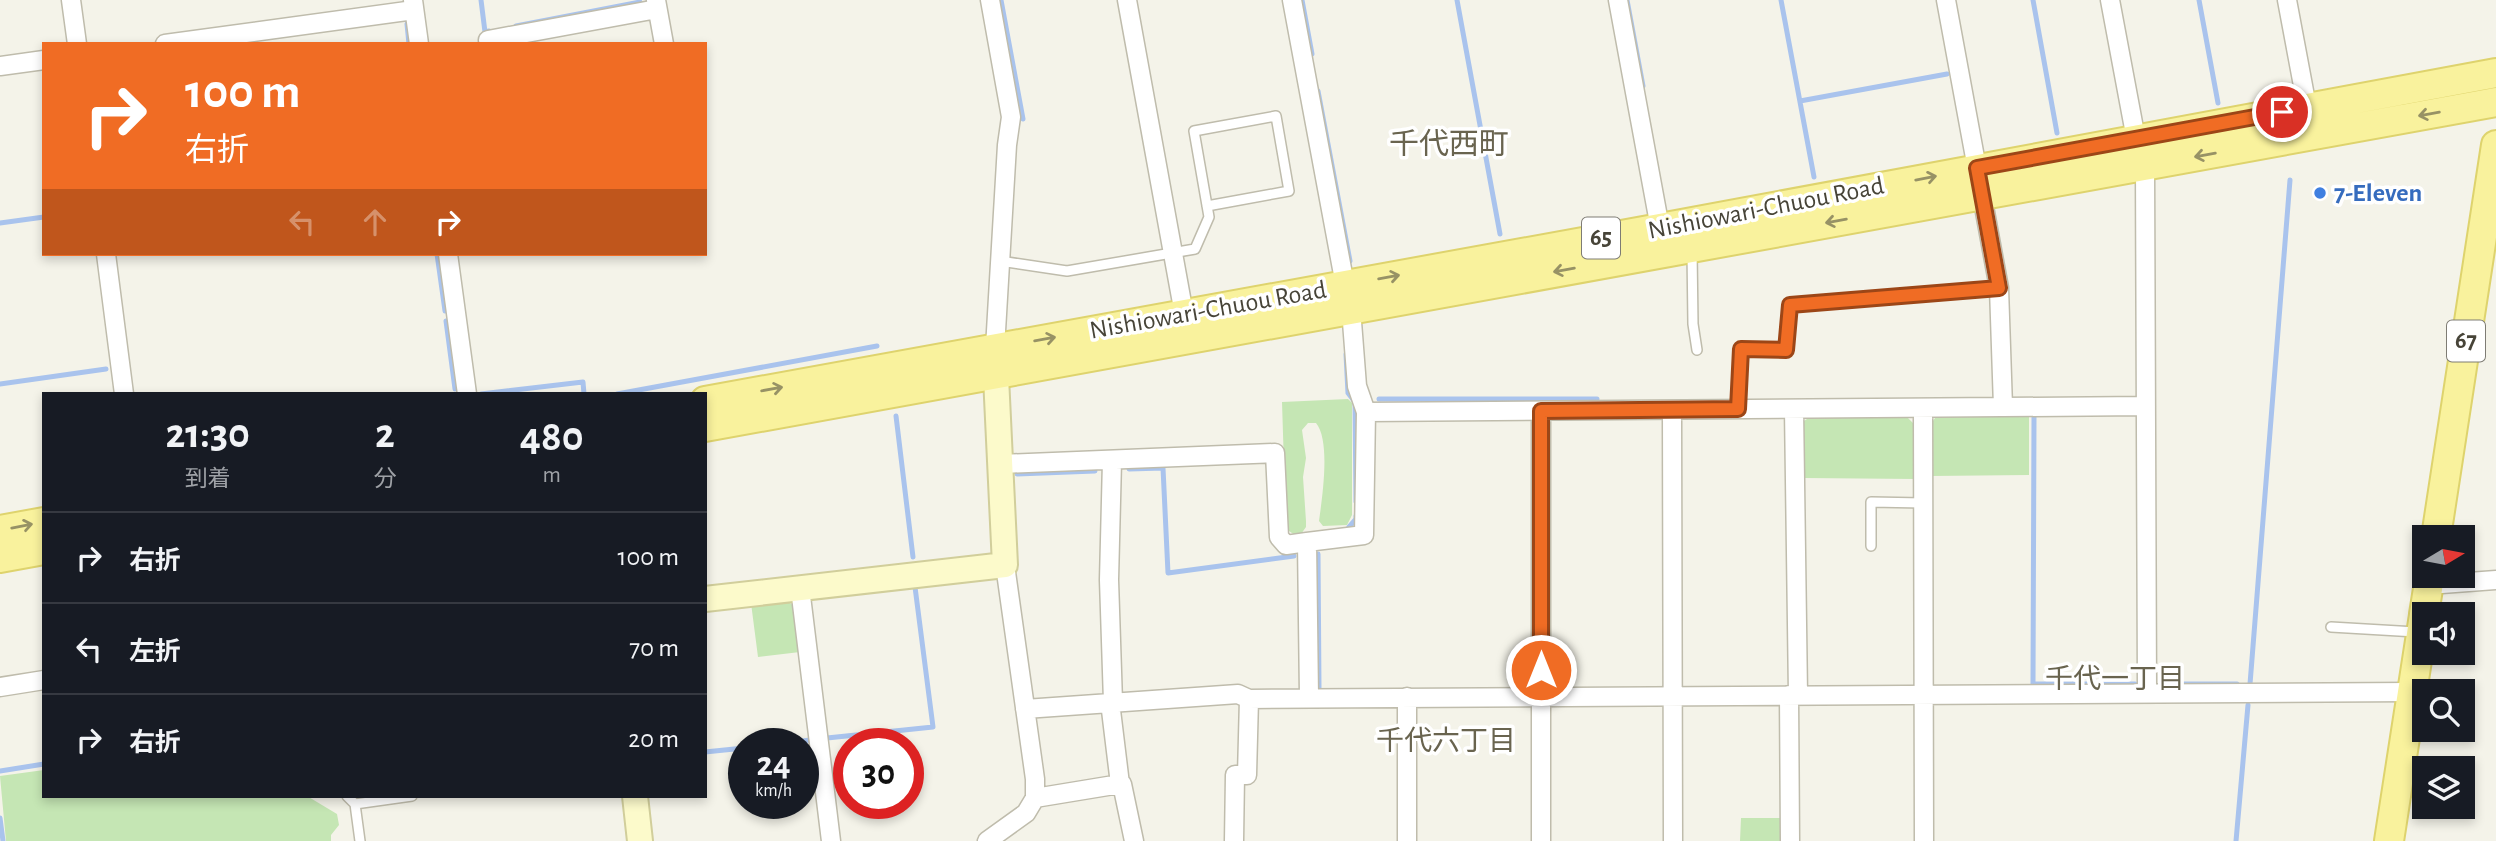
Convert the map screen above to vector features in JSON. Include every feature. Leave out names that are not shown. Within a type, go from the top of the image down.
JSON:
[{"type":"main road","name":"Nishiowari-Chuou Road","points":[[707,401],[996,361],[1348,297],[1691,247],[1979,182],[2136,139],[2496,72]]},
{"type":"main road","name":"Nishiowari-Chuou Road","points":[[707,427],[996,361],[1184,314],[1348,297],[1660,228],[1979,182],[2145,166],[2496,102]]},
{"type":"main road","name":"67","points":[[2438,525],[2496,145]]},
{"type":"main road","points":[[0,530],[42,522]]},
{"type":"main road","points":[[0,558],[42,551]]},
{"type":"main road","points":[[2389,841],[2412,692]]},
{"type":"street","points":[[71,0],[77,42]]},
{"type":"street","points":[[987,841],[1026,813],[1035,798],[1035,779],[1005,565],[996,361],[1007,145],[1011,117],[989,0]]},
{"type":"street","points":[[1127,0],[1184,314]]},
{"type":"street","points":[[1001,464],[1275,453],[1279,537],[1286,545],[1364,535],[1366,412],[1357,386],[1348,297],[1292,0]]},
{"type":"street","points":[[1618,0],[1660,228]]},
{"type":"street","points":[[1946,0],[1999,288],[2003,407]]},
{"type":"street","points":[[2110,0],[2136,139]]},
{"type":"street","points":[[2287,0],[2307,107]]},
{"type":"street","points":[[488,40],[548,36],[656,4],[664,42]]},
{"type":"street","points":[[178,42],[414,5],[419,42]]},
{"type":"street","points":[[0,66],[42,60]]},
{"type":"street","points":[[2145,166],[2147,693]]},
{"type":"street","points":[[106,256],[124,392]]},
{"type":"street","points":[[448,256],[467,392]]},
{"type":"street","points":[[1366,412],[2146,406]]},
{"type":"street","points":[[1923,408],[1924,841]]},
{"type":"street","points":[[1790,841],[1794,695],[1794,409]]},
{"type":"street","points":[[1672,410],[1673,841]]},
{"type":"street","points":[[1541,411],[1541,841]]},
{"type":"street","points":[[1112,461],[1109,580],[1111,702],[1120,784],[1134,841]]},
{"type":"street","points":[[1307,542],[1309,697]]},
{"type":"street","points":[[707,599],[1005,565]]},
{"type":"street","points":[[2475,580],[2496,580]]},
{"type":"street","points":[[800,588],[831,841]]},
{"type":"street","points":[[0,687],[42,680]]},
{"type":"street","points":[[1025,709],[1238,694],[1249,699],[2412,692]]},
{"type":"street","points":[[1407,697],[1407,841]]},
{"type":"street","points":[[1234,841],[1235,775],[1247,775],[1249,699]]},
{"type":"street","points":[[1035,798],[1120,784]]},
{"type":"street","points":[[635,798],[640,841]]},
{"type":"lane","points":[[1000,261],[1068,271],[1195,249],[1209,217],[1207,206],[1194,131],[1276,116],[1289,191],[1207,206]]},
{"type":"lane","points":[[1691,247],[1696,350]]},
{"type":"lane","points":[[1738,409],[1741,349],[1786,350],[1790,305],[1999,288]]},
{"type":"lane","points":[[1871,546],[1871,502],[1923,503]]},
{"type":"lane","points":[[2330,627],[2412,621]]},
{"type":"lane","points":[[349,798],[355,804],[360,841]]},
{"type":"lane","points":[[355,804],[398,798]]},
{"type":"green space","points":[[1348,399],[1352,403],[1352,515],[1347,525],[1323,526],[1319,521],[1324,471],[1323,443],[1316,423],[1308,423],[1302,430],[1306,458],[1303,477],[1306,527],[1301,534],[1295,535],[1286,529],[1282,402]]},
{"type":"green space","points":[[1813,415],[1906,416],[1915,425],[1915,479],[1804,478],[1804,421]]},
{"type":"green space","points":[[1937,415],[2029,416],[2029,475],[1931,476],[1931,424]]},
{"type":"green space","points":[[785,599],[795,607],[800,652],[758,657],[751,603]]},
{"type":"green space","points":[[42,770],[42,798],[310,798],[337,814],[339,825],[331,835],[331,841],[6,841],[0,776]]},
{"type":"green space","points":[[1741,818],[1781,818],[1781,841],[1740,841]]},
{"type":"waterway","points":[[481,0],[485,32],[489,31]]},
{"type":"waterway","points":[[1001,0],[1023,119]]},
{"type":"waterway","points":[[1302,0],[1312,54]]},
{"type":"waterway","points":[[1457,0],[1500,234]]},
{"type":"waterway","points":[[1627,0],[1643,86]]},
{"type":"waterway","points":[[1781,0],[1814,177]]},
{"type":"waterway","points":[[2033,0],[2057,133]]},
{"type":"waterway","points":[[2199,0],[2218,103]]},
{"type":"waterway","points":[[516,26],[640,2]]},
{"type":"waterway","points":[[407,24],[409,42]]},
{"type":"waterway","points":[[1800,101],[1947,74]]},
{"type":"waterway","points":[[1318,91],[1350,261]]},
{"type":"waterway","points":[[2250,684],[2290,180]]},
{"type":"waterway","points":[[0,223],[42,217]]},
{"type":"waterway","points":[[437,256],[445,311]]},
{"type":"waterway","points":[[446,321],[455,389]]},
{"type":"waterway","points":[[628,392],[877,346]]},
{"type":"waterway","points":[[1346,354],[1348,393],[1355,402],[1356,502]]},
{"type":"waterway","points":[[0,384],[106,369]]},
{"type":"waterway","points":[[498,392],[583,382],[584,392]]},
{"type":"waterway","points":[[1379,399],[1597,399]]},
{"type":"waterway","points":[[896,416],[913,557]]},
{"type":"waterway","points":[[2034,417],[2033,684],[2135,684]]},
{"type":"waterway","points":[[1129,469],[1163,468],[1168,573],[1294,556]]},
{"type":"waterway","points":[[1017,474],[1095,471]]},
{"type":"waterway","points":[[1349,527],[1356,516]]},
{"type":"waterway","points":[[1318,554],[1319,688]]},
{"type":"waterway","points":[[827,738],[933,727],[915,587]]},
{"type":"waterway","points":[[2161,684],[2237,684]]},
{"type":"waterway","points":[[2236,841],[2248,705]]},
{"type":"waterway","points":[[707,752],[728,750]]},
{"type":"waterway","points":[[0,771],[42,764]]},
{"type":"waterway","points":[[0,818],[3,841]]},
{"type":"place","name":"7-Eleven","points":[[2320,193]]},
{"type":"district","name":"千代西町","points":[[1449,145]]},
{"type":"district","name":"千代一丁目","points":[[2115,680]]},
{"type":"district","name":"千代六丁目","points":[[1446,742]]},
{"type":"route","points":[[1541,670],[1541,411],[1738,409],[1741,349],[1786,350],[1790,305],[1999,288],[1977,168],[2282,112]]}]
